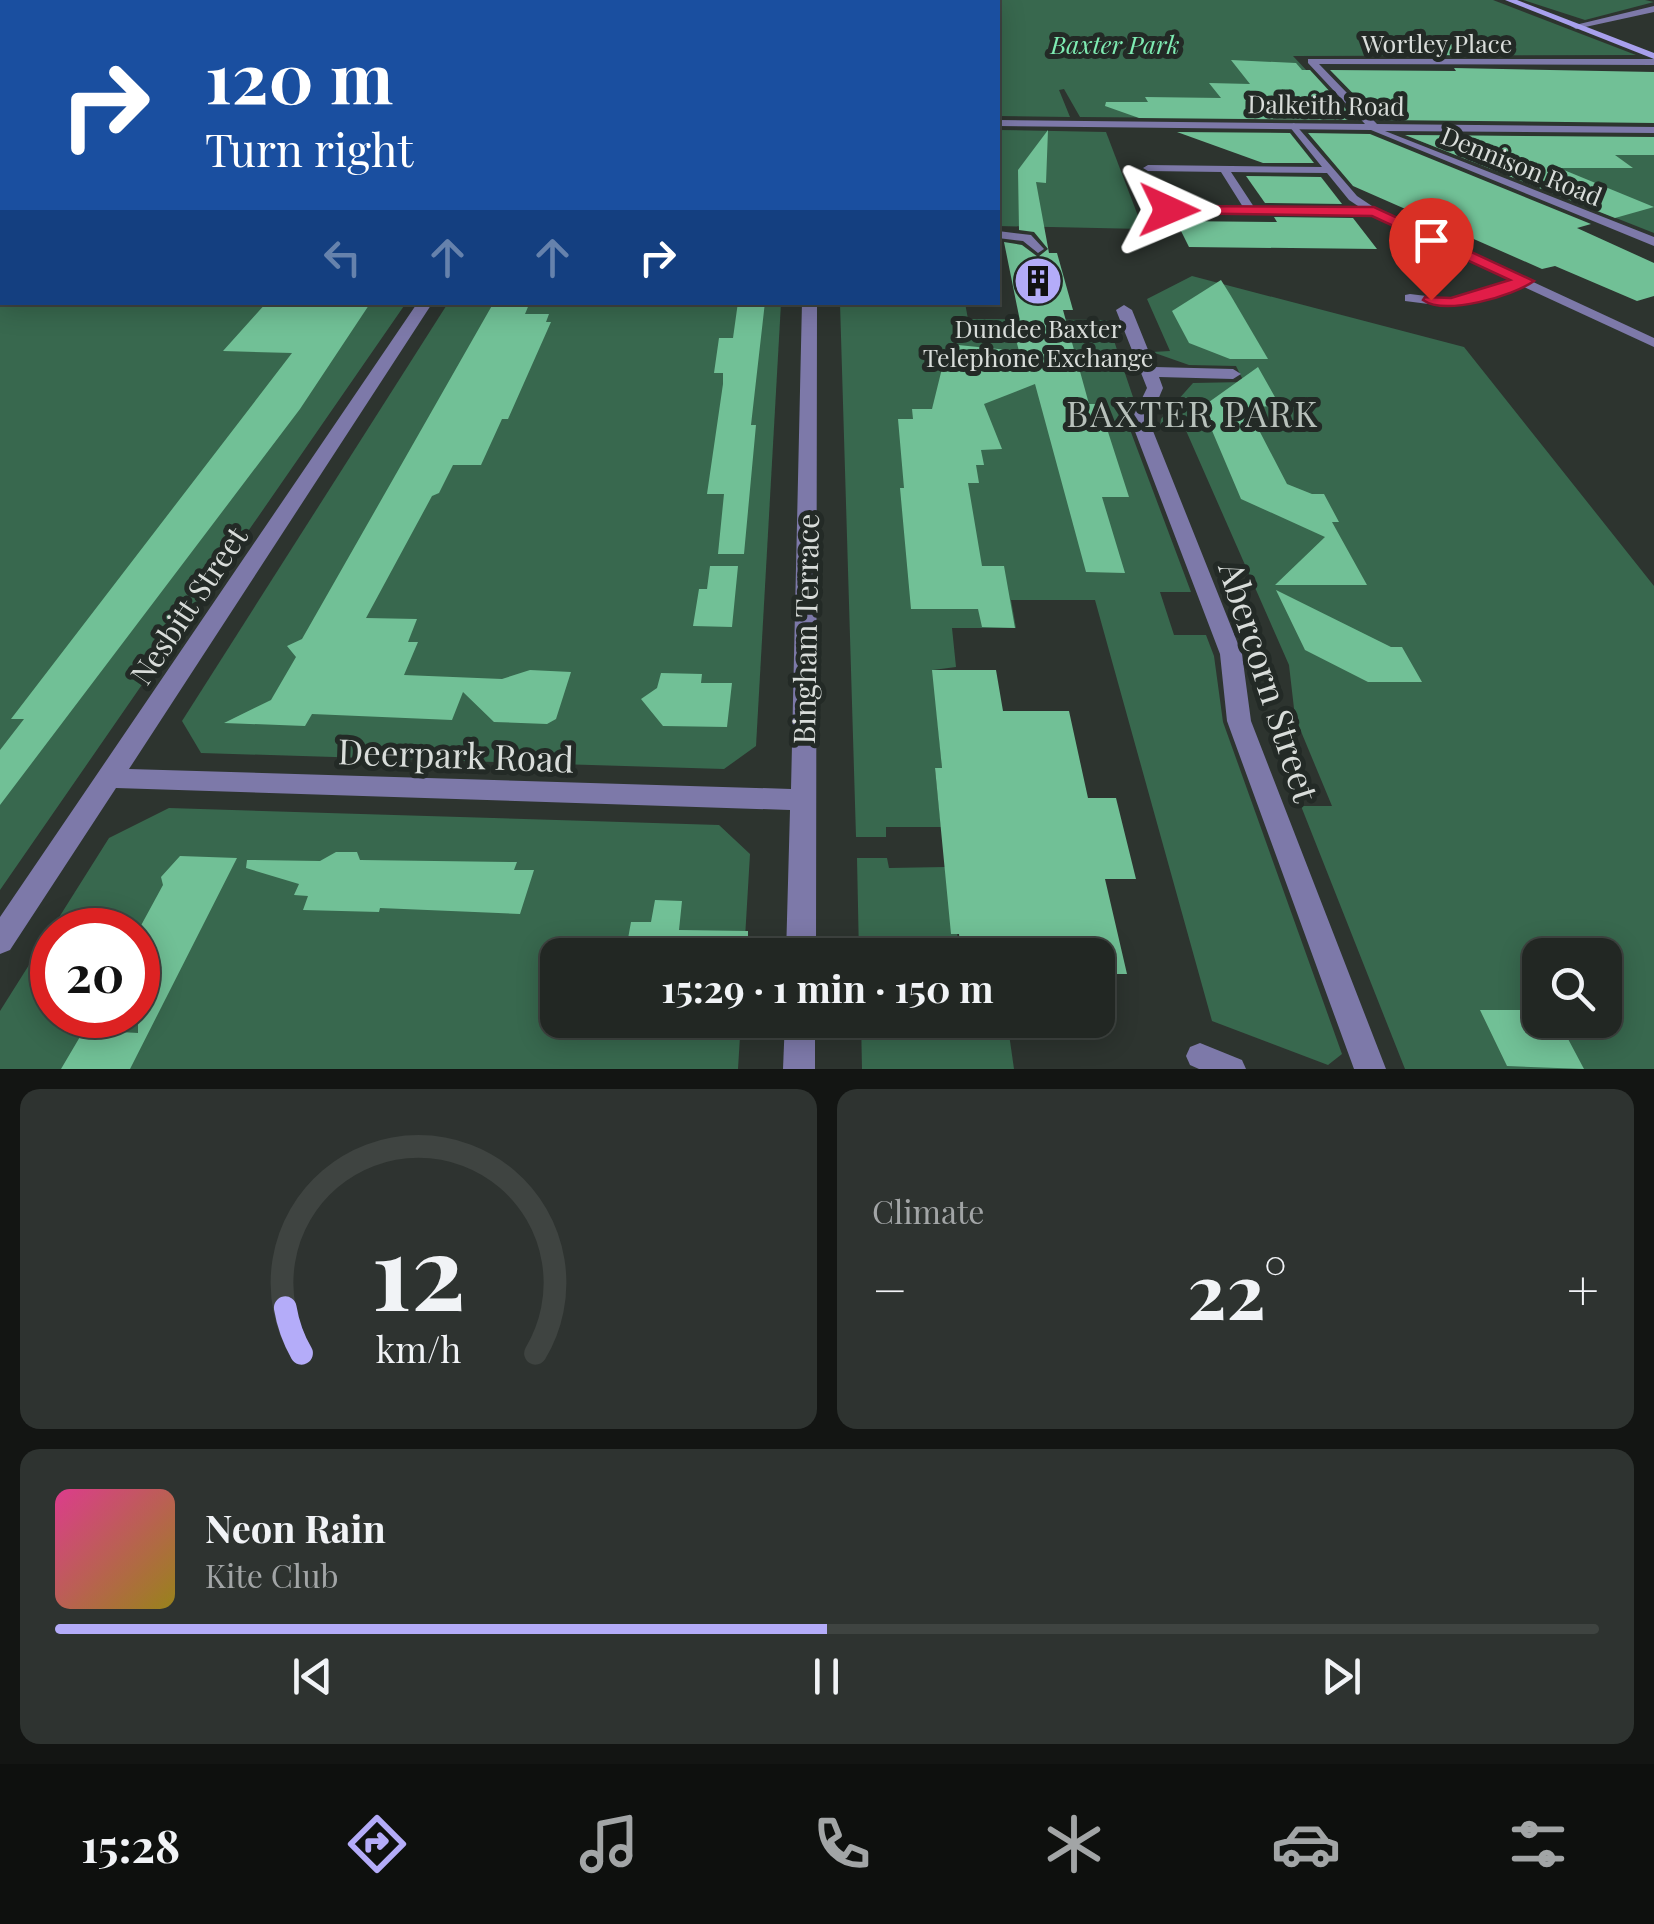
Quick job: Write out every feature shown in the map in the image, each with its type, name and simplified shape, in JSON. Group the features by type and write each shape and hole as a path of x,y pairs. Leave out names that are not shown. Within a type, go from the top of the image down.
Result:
{"street":[{"path":"1509,0 1654,59"},
{"path":"1576,26 1654,9"},
{"name":"Wortley Place","path":"1375,127 1311,61 1654,59"},
{"name":"Dalkeith Road","path":"1000,123 1654,130"},
{"name":"Dennison Road","path":"1375,127 1379,132 1654,242"},
{"name":"Nesbitt Street","path":"0,942 424,305"},
{"name":"Bingham Terrace","path":"801,938 810,305"},
{"path":"1124,310 1150,372 1232,374"},
{"name":"Abercorn Street","path":"1150,372 1155,388 1140,421 1231,654 1239,722 1370,1069"},
{"name":"Deerpark Road","path":"108,778 802,800"},
{"path":"799,1069 800,1038"}],"lane":[{"path":"1294,126 1353,198 1374,212 1654,343"},
{"path":"1148,168 1330,170"},
{"path":"1224,169 1251,211"},
{"path":"1169,210 1374,212"},
{"path":"1000,235 1027,238 1038,249"},
{"path":"1410,298 1452,304 1526,281"},
{"path":"1200,1056 1232,1069"}],"green space":[{"name":"Baxter Park","path":"1000,0 1493,0 1636,55 1293,56 1352,119 1080,117 1064,89 1059,90 1070,117 1000,116"},
{"path":"1523,0 1645,0 1654,2 1585,20"},
{"path":"1000,130 1106,132 1143,229 1000,226"},
{"path":"1419,135 1654,138 1654,233 1415,139"},
{"path":"1192,276 1464,347 1654,586 1654,1069 1405,1069 1301,806 1332,806 1295,717 1289,665 1184,426 1160,426 1161,419 1193,383 1244,382 1236,366 1189,365 1152,352 1170,351 1147,299"},
{"path":"0,305 405,305 0,890"},
{"path":"447,305 781,305 756,746 724,769 201,753 182,721"},
{"path":"840,305 965,305 968,319 1107,320 1134,400 1126,419 1191,592 1160,592 1174,635 1206,635 1214,656 1223,722 1342,1054 1328,1065 1212,1021 1095,600 1011,600 1016,628 952,628 956,667 933,670 942,768 935,768 941,827 886,827 886,837 856,837"},
{"path":"169,808 719,825 750,854 745,938 540,938 540,1038 740,1038 738,1069 0,1069 0,1011 30,963 30,1038 160,1038 160,908 65,908 109,838"},
{"path":"857,858 887,858 889,868 945,867 958,938 859,938"},
{"path":"861,1038 1010,1038 1014,1069 862,1069"}],"building":[{"path":"1429,37 1469,39 1485,55 1444,55"},
{"path":"1231,60 1296,63 1302,70 1310,70 1356,120 1139,118 1105,106 1106,102 1148,102 1145,97 1221,98 1209,83 1250,84"},
{"path":"1454,68 1654,72 1654,123 1379,120 1330,70 1456,71"},
{"path":"1048,130 1046,183 1036,182 1049,253 1057,253 1073,310 1063,310 1089,404 1099,404 1129,497 1102,497 1125,573 1086,572 1035,384 984,404 1002,449 981,450 984,465 976,465 979,483 968,483 982,566 1004,566 1015,628 982,627 978,609 911,609 898,419 913,419 912,409 932,409 948,344 1019,351 1011,321 1020,321 1004,242 1022,245 1038,257 1048,249 1034,232 1019,230 1018,170"},
{"path":"1177,132 1290,133 1314,163 1263,163"},
{"path":"1308,133 1370,134 1591,224 1577,228 1654,263 1654,296 1637,301 1555,266 1542,269 1353,186"},
{"path":"1405,135 1654,137 1654,155 1615,155 1633,168 1559,168 1654,207 1615,218"},
{"path":"1246,176 1321,177 1342,204 1265,203"},
{"path":"1274,217 1353,218 1377,249 1189,247 1176,221 1277,222"},
{"path":"1221,280 1268,359 1230,359 1189,343 1172,311"},
{"path":"264,305 369,305 300,409 0,805 0,750 24,719 11,719 292,353 223,351"},
{"path":"492,305 529,305 525,314 549,314 546,322 551,322 508,419 502,419 481,465 453,465 366,618 417,619 408,642 418,642 404,675 502,679 530,670 571,672 556,719 547,724 494,722 463,692 452,720 312,714 305,726 224,723 271,700 296,657 287,646 302,639"},
{"path":"738,305 765,305 751,425 756,425 744,554 718,554 724,494 707,494 723,384 723,373 714,373 719,338 733,338"},
{"path":"1258,367 1280,406 1247,407 1287,484 1312,494 1324,494 1339,522 1332,522 1367,585 1275,585 1325,537 1241,499 1202,407"},
{"path":"710,566 738,566 732,627 693,626 699,589 707,589"},
{"path":"1276,590 1391,647 1402,647 1422,682 1368,682 1305,650"},
{"path":"932,670 996,670 1003,711 1069,711 1088,798 1116,798 1136,879 1105,879 1127,974 1115,974 1115,938 959,938 959,934 951,934 935,768 942,768"},
{"path":"661,673 702,674 701,683 732,683 727,727 663,726 641,699 657,688"},
{"path":"336,852 357,852 360,860 517,862 514,870 534,870 520,914 380,908 379,912 303,910 308,896 294,895 299,884 246,868 247,860 320,861"},
{"path":"180,856 237,858 160,1010 160,908 150,908 163,885 161,877"},
{"path":"655,900 682,901 679,930 748,931 748,938 628,938 631,922 651,922"},
{"path":"1480,1010 1522,1010 1522,1038 1568,1038 1584,1069 1507,1066"},
{"path":"79,1038 146,1038 130,1069 61,1069"}],"place":[{"name":"Dundee Baxter Telephone Exchange","path":"1038,281"}],"district":[{"name":"BAXTER PARK","path":"1193,412"}],"route":[{"path":"1169,210 1374,212 1526,281 1452,304 1431,300"}]}
